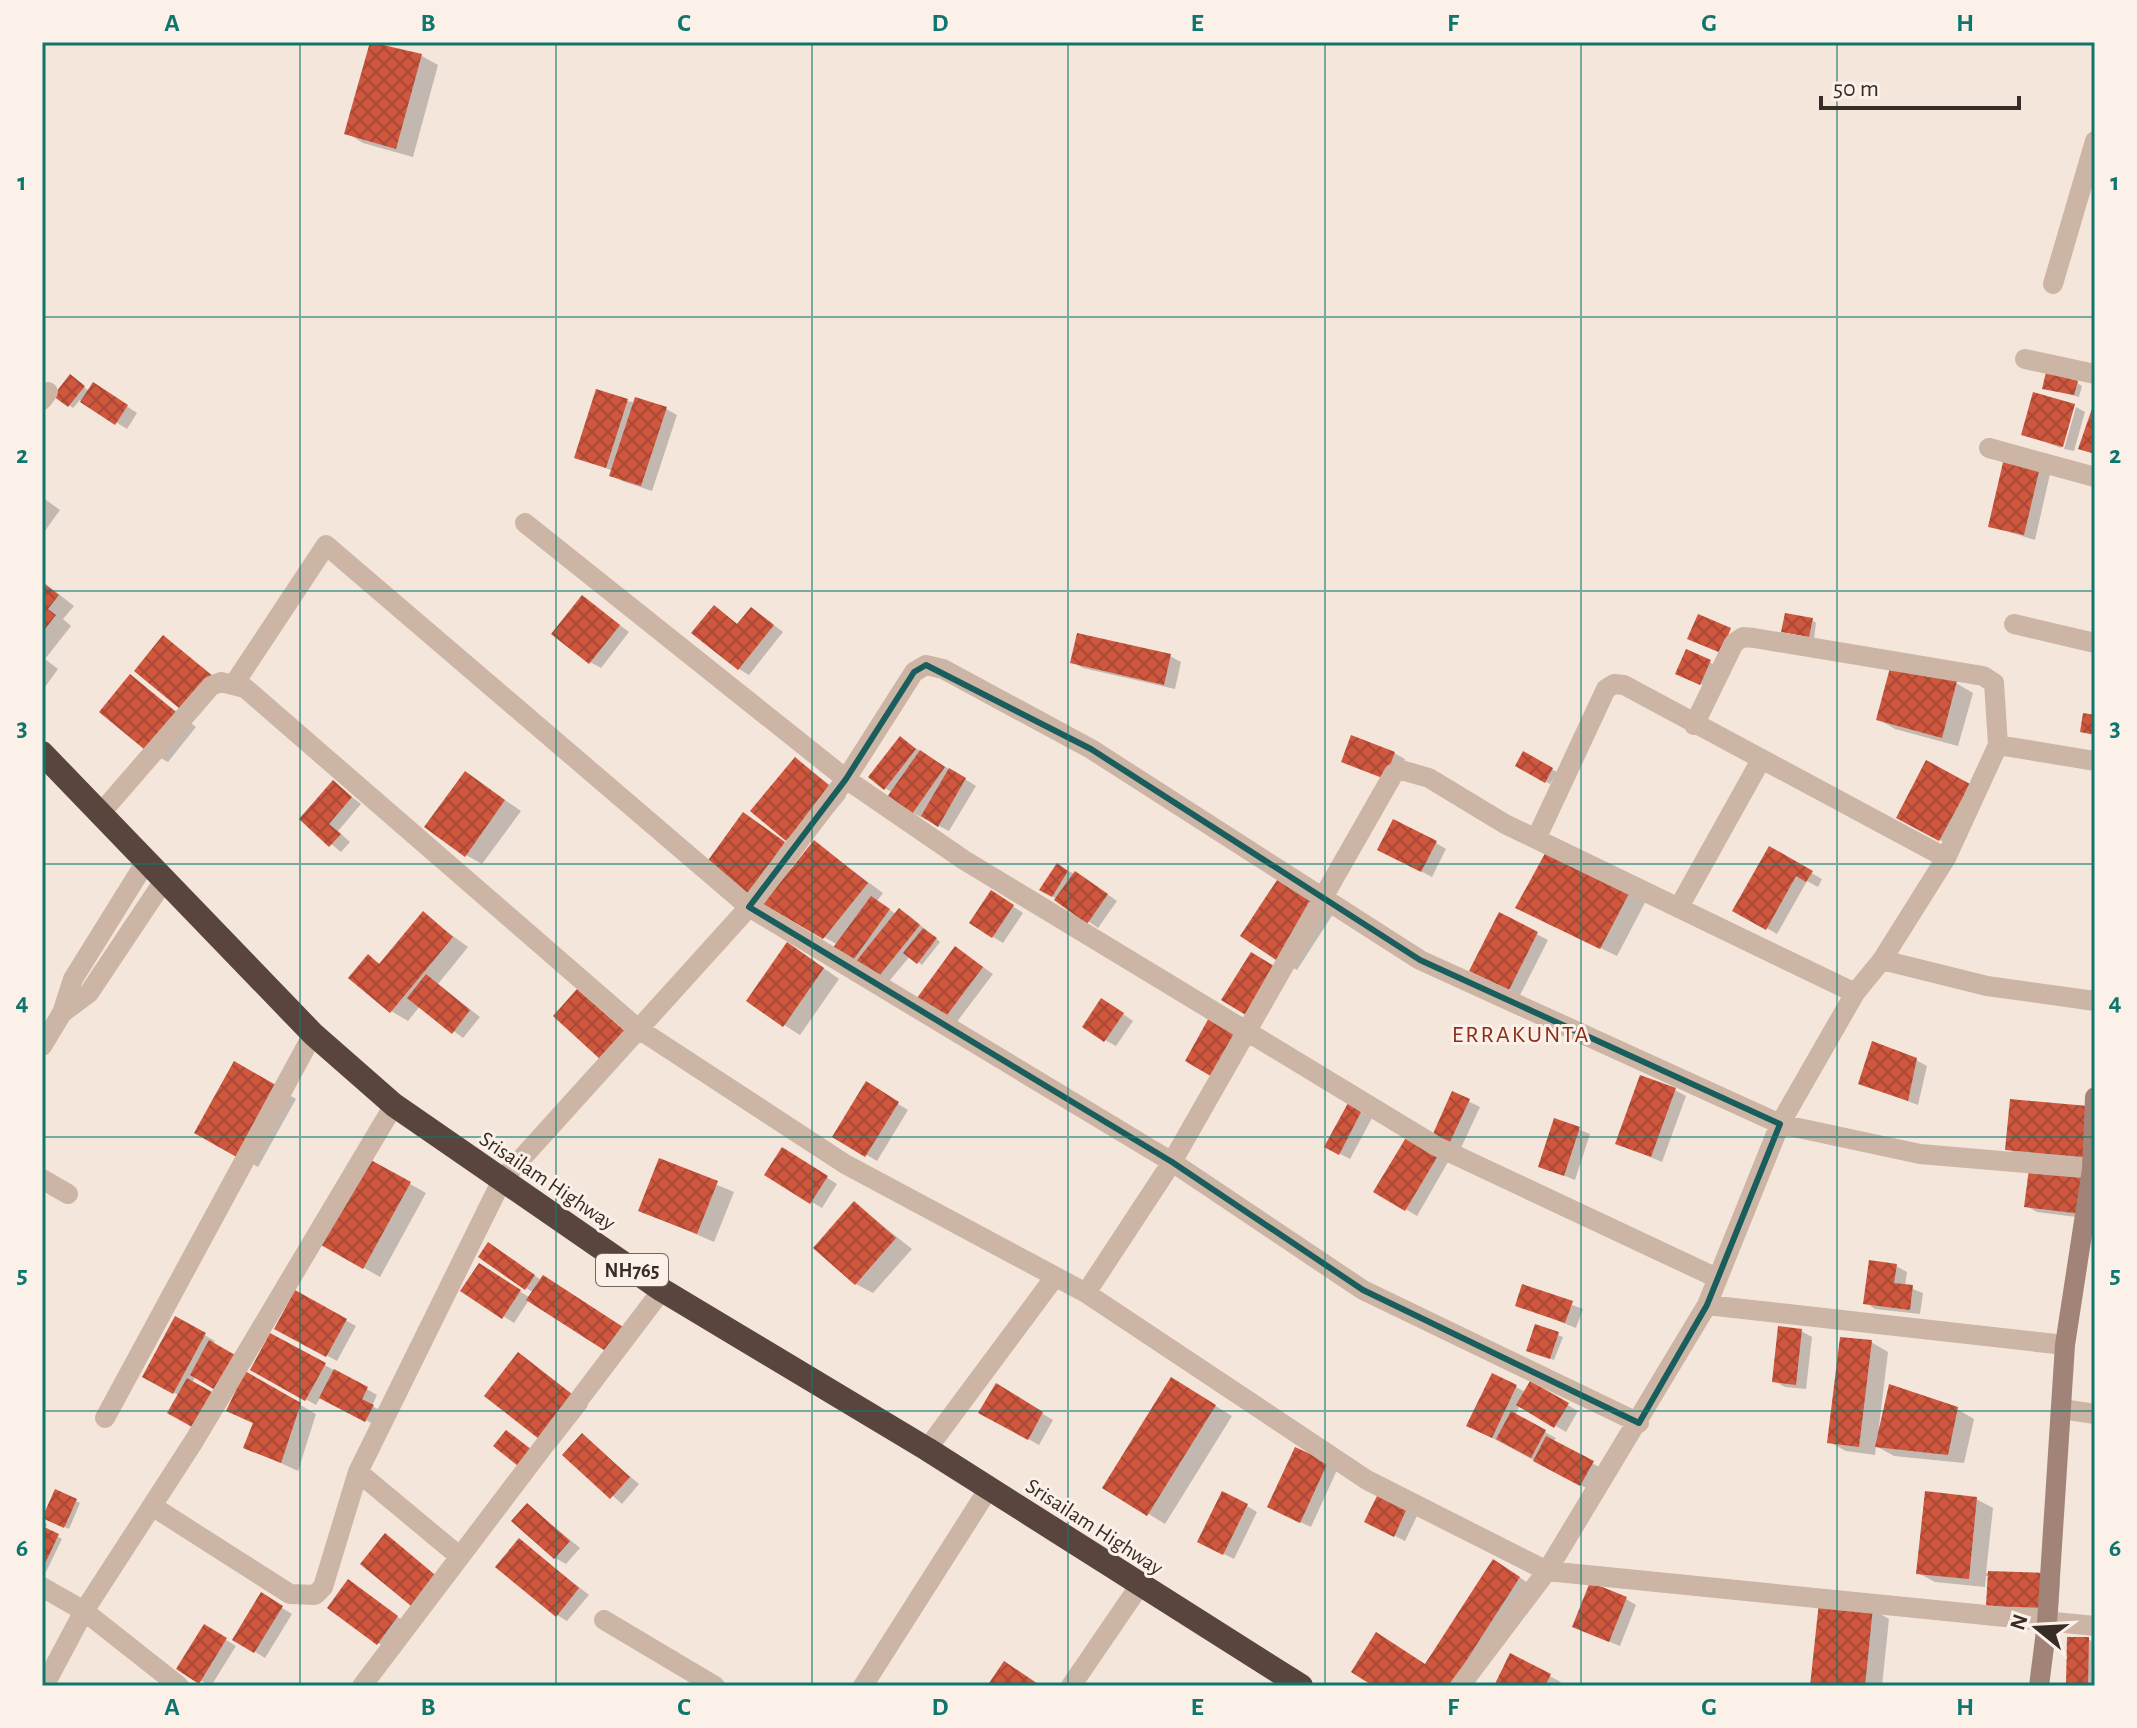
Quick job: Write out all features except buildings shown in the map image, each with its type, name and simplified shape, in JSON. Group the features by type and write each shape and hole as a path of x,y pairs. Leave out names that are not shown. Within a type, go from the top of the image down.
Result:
{"highway":[{"name":"Srisailam Highway","path":"42,753 313,1034 394,1105 662,1290 927,1449 1301,1686"}],"street":[{"path":"2053,284 2095,141"},
{"path":"2025,359 2095,374"},
{"path":"1989,448 2095,477"},
{"path":"525,523 846,779 964,860 1436,1146 1717,1278"},
{"path":"234,684 326,545 749,907 1172,1162 1363,1290 1639,1423"},
{"path":"2014,624 2095,643"},
{"path":"1460,1686 1547,1571 1639,1423 1707,1305 1780,1124 1855,993 1882,960 1946,858 1998,745 1998,701 1994,683 1983,676 1743,637 1734,643 1694,725"},
{"path":"152,1506 279,1588 290,1594 315,1595 330,1572 358,1472 502,1180 749,907 846,779 914,672 926,665 934,666 1091,749 1420,960 1780,1124 1920,1154 2094,1169"},
{"path":"100,814 211,686 221,682 245,688 637,1028 845,1164 1086,1293 1367,1480 1547,1571 2095,1626"},
{"path":"1537,837 1606,689 1614,684 1624,685 1946,858"},
{"path":"1998,745 2095,761"},
{"path":"1679,907 1761,760"},
{"path":"1086,1293 1172,1162 1326,898 1394,773 1401,770 1429,778 1505,824 1855,993"},
{"path":"42,1046 62,1013 73,979 147,860"},
{"path":"62,1013 89,993 165,879"},
{"path":"1882,960 1987,986 2095,1001"},
{"path":"105,1418 313,1034"},
{"path":"2039,1686 2047,1623 2065,1345 2094,1169 2095,1097"},
{"path":"44,1686 84,1611 152,1506 394,1105"},
{"path":"42,1179 68,1194"},
{"path":"927,1449 1054,1278"},
{"path":"362,1686 662,1290"},
{"path":"1707,1305 2065,1345"},
{"path":"2062,1409 2095,1414"},
{"path":"358,1472 459,1556"},
{"path":"863,1686 989,1488"},
{"path":"1071,1686 1140,1585"},
{"path":"42,1587 84,1611 179,1686"},
{"path":"604,1620 715,1686"}],"highlighted area":[{"path":"926,665 1091,749 1420,960 1780,1124 1707,1305 1639,1423 1363,1290 1172,1162 749,907 846,779 914,672"}],"district":[{"name":"ERRAKUNTA","path":"1521,1034"}]}
